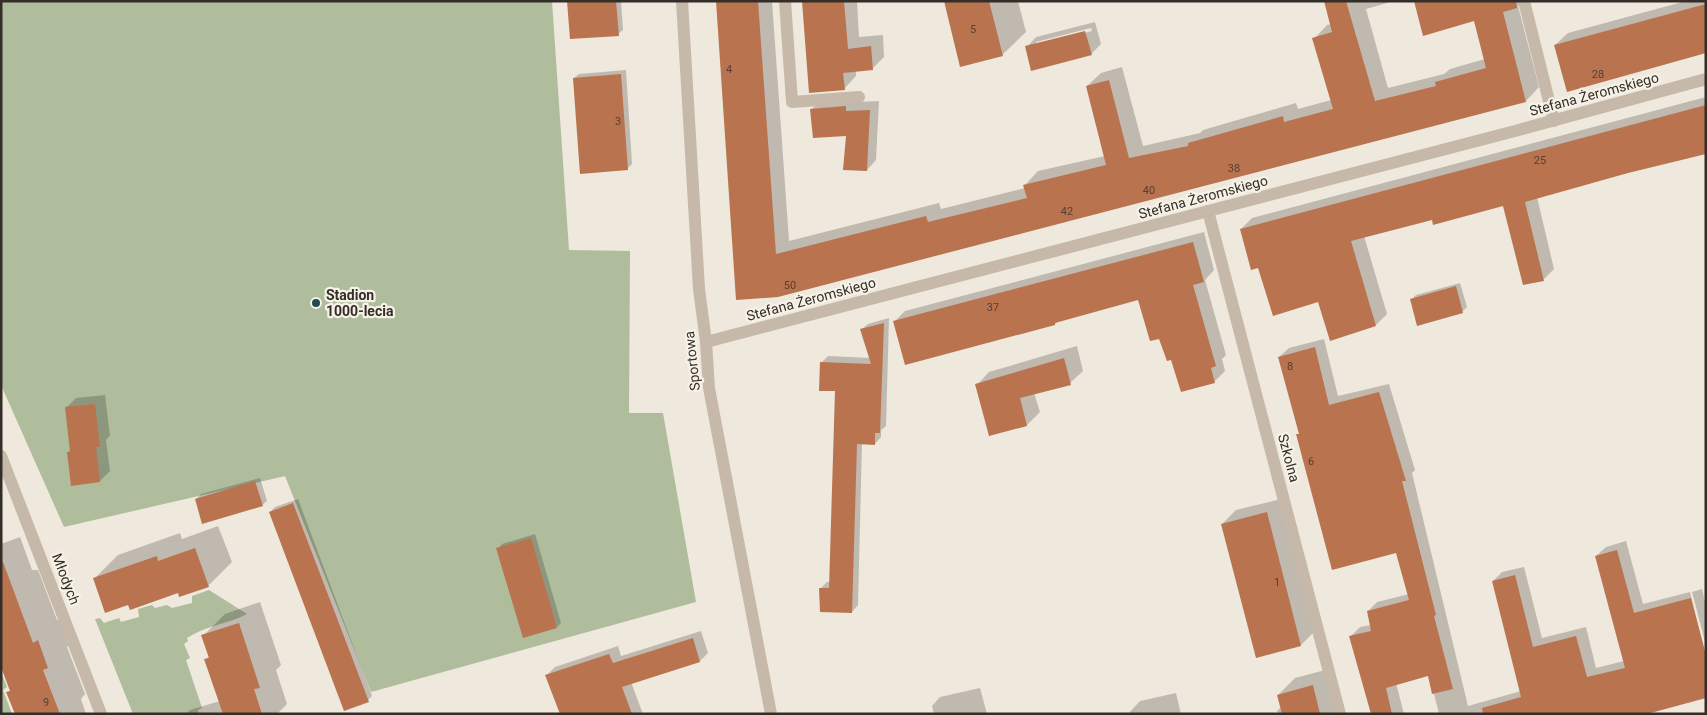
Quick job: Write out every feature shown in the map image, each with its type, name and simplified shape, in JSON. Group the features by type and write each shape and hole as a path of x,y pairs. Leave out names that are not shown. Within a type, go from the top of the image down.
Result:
{"street":[{"name":"Sportowa","path":"682,1 699,289 706,342 709,388 771,714"},
{"path":"785,1 792,102 859,97"},
{"path":"1524,1 1554,121"},
{"name":"Stefana Żeromskiego","path":"706,342 1554,121 1706,79"},
{"name":"Szkolna","path":"1208,211 1340,714"},
{"name":"Młodych","path":"1,456 101,714"}],"green space":[{"name":"Stadion 1000-lecia","path":"1,1 552,1 569,250 630,251 629,413 663,413 696,602 371,692 285,476 64,527 1,385"},
{"path":"209,590 247,614 194,634 187,638 188,641 184,644 190,658 186,660 202,708 198,710 199,714 133,714 95,619 100,618 104,623 119,618 121,622 139,617 138,609 152,605 155,608 167,605 172,608 192,603 192,596"},
{"path":"1,672 7,687 3,690 12,714 1,714"}],"building":[{"path":"567,1 616,1 619,36 570,39"},
{"path":"716,1 758,1 776,254 926,216 928,222 1027,198 1023,185 1106,165 1086,86 1109,80 1129,158 1188,146 1188,143 1283,116 1284,122 1333,109 1312,38 1332,32 1324,1 1346,1 1375,101 1436,86 1435,82 1486,68 1474,21 1423,36 1414,1 1516,1 1517,8 1503,12 1526,102 778,297 736,300"},
{"path":"802,1 844,1 848,49 871,46 873,70 843,73 845,90 809,93"},
{"path":"944,1 989,1 1003,56 960,67"},
{"path":"1706,4 1706,53 1567,92 1554,45"},
{"path":"1085,31 1092,55 1031,71 1025,46"},
{"path":"621,74 628,170 580,174 573,78"},
{"path":"1706,105 1706,154 1628,173 1525,202 1544,281 1523,285 1503,206 1433,225 1432,220 1351,241 1376,326 1330,341 1318,302 1273,316 1258,268 1251,270 1240,229"},
{"path":"846,106 846,111 870,110 867,171 843,170 846,136 813,138 810,109"},
{"path":"1193,242 1204,282 1193,285 1216,366 1211,368 1215,383 1181,392 1171,360 1167,361 1159,339 1150,341 1138,300 1055,323 1055,325 905,365 893,321"},
{"path":"1456,286 1463,313 1417,326 1410,299"},
{"path":"884,323 880,433 875,433 875,445 857,444 852,613 820,612 819,588 829,588 835,391 819,391 820,362 871,364 860,329"},
{"path":"1315,347 1329,405 1379,392 1406,481 1402,481 1453,689 1432,694 1428,676 1386,688 1392,714 1371,714 1349,636 1371,631 1367,611 1409,600 1396,553 1332,570 1278,357"},
{"path":"1064,358 1071,385 1020,398 1027,426 989,436 975,384"},
{"path":"95,404 100,447 96,447 100,482 71,486 67,452 70,452 65,407"},
{"path":"255,481 263,506 202,524 195,499"},
{"path":"293,503 369,702 344,711 269,512"},
{"path":"1267,512 1301,646 1256,658 1221,524"},
{"path":"531,538 557,628 523,638 496,548"},
{"path":"195,548 209,587 179,597 178,593 130,610 128,605 105,613 93,578 157,556 158,561"},
{"path":"1617,550 1634,613 1691,598 1706,655 1706,698 1647,714 1483,714 1482,708 1521,697 1492,581 1515,575 1533,647 1576,636 1587,677 1625,668 1595,556"},
{"path":"1,562 3,562 33,643 38,640 48,668 43,670 60,714 15,714 6,692 10,691 1,667"},
{"path":"239,623 260,688 254,689 262,714 223,714 204,659 209,658 201,635"},
{"path":"693,638 700,662 622,687 632,714 560,714 545,675 609,654 613,663"},
{"path":"1313,685 1320,714 1282,714 1277,695"}],"place":[{"name":"Stadion 1000-lecia","path":"316,303"}]}
